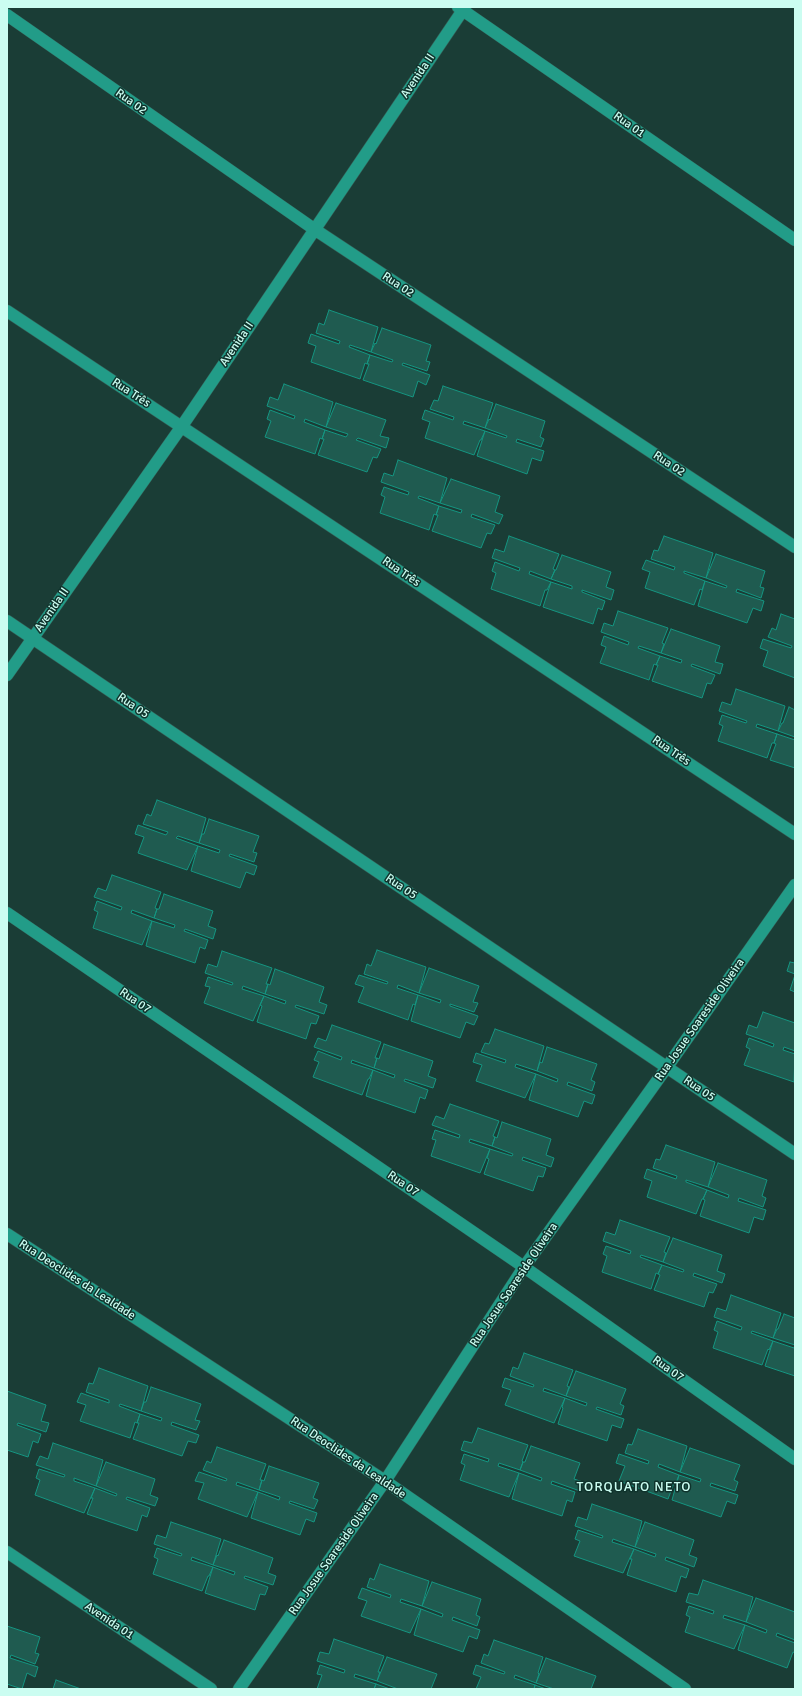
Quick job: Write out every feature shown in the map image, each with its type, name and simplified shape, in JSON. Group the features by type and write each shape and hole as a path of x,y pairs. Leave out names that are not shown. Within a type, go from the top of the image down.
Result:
{"street":[{"name":"Avenida II","path":"7,676 32,638 182,426 462,8"},
{"name":"Rua 01","path":"462,8 795,240"},
{"name":"Rua 02","path":"7,15 314,229 795,547"},
{"name":"Rua Três","path":"7,311 795,834"},
{"name":"Rua 05","path":"7,621 795,1154"},
{"name":"Rua Josue Soareside Oliveira","path":"239,1689 385,1481 524,1267 795,885"},
{"name":"Rua 07","path":"7,913 524,1267 795,1459"},
{"name":"Rua Deoclides da Lealdade","path":"7,1234 385,1481 684,1689"},
{"name":"Avenida 01","path":"7,1552 211,1689"}],"building":[{"path":"329,310 378,327 371,352 350,345 349,347 370,355 367,364 365,363 360,379 311,362 316,346 308,343 311,334 339,344 340,341 316,333 319,323 324,325"},
{"path":"382,328 431,345 426,361 430,362 427,371 403,363 402,365 430,375 426,385 418,381 413,397 363,380 369,364 367,364 370,355 392,362 393,360 371,352 375,343 376,344"},
{"path":"284,384 333,402 326,427 305,419 304,422 325,430 322,439 320,438 315,454 265,437 271,421 267,419 270,410 294,419 295,416 267,406 270,397 278,400"},
{"path":"443,386 493,403 485,428 464,421 463,424 485,431 474,455 425,438 430,422 422,419 425,410 453,420 454,417 430,409 434,400 438,401"},
{"path":"336,403 386,420 380,436 389,438 386,448 358,438 356,440 381,449 377,458 373,457 367,472 318,455 324,439 322,439 325,430 346,437 348,434 326,427"},
{"path":"496,404 545,421 540,437 544,439 541,447 517,439 516,442 544,451 541,461 532,458 527,474 477,456 485,431 506,438 507,436 485,428 489,419 490,420"},
{"path":"398,460 447,478 440,503 419,496 418,498 439,506 436,515 434,514 429,530 380,513 385,497 381,495 384,487 408,495 409,492 381,482 384,473 393,476"},
{"path":"451,479 500,496 495,512 503,515 499,524 472,514 471,517 495,525 491,534 487,533 481,548 432,531 438,515 436,515 439,506 461,513 462,510 440,503"},
{"path":"509,536 559,554 551,579 530,571 529,574 551,582 547,590 545,590 540,606 491,589 496,573 492,571 495,562 519,571 520,568 492,558 495,549 504,552"},
{"path":"664,536 713,553 706,578 684,571 684,573 705,581 702,590 700,589 694,605 645,588 650,572 642,569 646,560 674,570 675,567 651,559 654,550 658,551"},
{"path":"716,554 765,571 760,587 764,588 761,598 737,589 736,592 764,601 761,611 753,608 747,623 698,606 705,581 726,588 727,586 706,578"},
{"path":"562,555 611,572 606,587 614,590 611,600 582,590 582,592 605,601 602,610 598,608 593,624 543,607 551,582 572,589 572,586 551,579"},
{"path":"618,611 668,628 662,643 664,644 661,653 639,646 638,648 660,656 656,665 654,664 649,680 600,663 606,647 601,645 604,636 628,645 629,642 601,632 604,623 613,626"},
{"path":"781,614 795,619 795,678 763,666 768,651 760,648 763,639 791,648 792,646 768,637 772,628 776,630"},
{"path":"671,629 720,646 715,662 723,664 720,674 692,664 691,666 715,675 711,684 707,683 702,698 652,681 660,656 681,663 682,660 661,653"},
{"path":"736,689 785,706 778,731 757,724 756,727 777,734 767,758 718,741 723,726 719,724 722,715 746,723 747,721 719,711 722,702 731,705"},
{"path":"789,707 795,710 795,737 778,731 783,723"},
{"path":"777,734 795,740 795,768 770,760 776,744 774,743"},
{"path":"157,800 206,818 199,843 178,836 176,838 198,846 187,870 138,853 144,837 135,834 138,825 166,835 168,832 143,824 147,814 151,816"},
{"path":"209,819 259,836 253,852 257,853 254,862 230,854 229,856 257,866 254,875 246,872 240,888 191,871 198,846 219,853 220,850 199,843"},
{"path":"112,875 161,892 155,908 157,909 154,918 132,910 131,913 152,921 142,945 93,928 98,912 94,910 97,901 121,910 122,907 94,897 98,888 106,891"},
{"path":"164,894 213,911 208,926 216,929 213,939 185,929 184,931 208,940 205,949 200,947 195,963 146,946 152,921 174,928 175,925 154,918"},
{"path":"377,950 426,967 419,993 398,985 397,988 418,995 415,1005 413,1004 408,1020 358,1002 364,987 355,984 359,975 387,984 388,982 364,974 367,964 371,966"},
{"path":"222,951 272,968 266,984 268,984 265,994 243,986 242,989 264,996 253,1021 204,1003 210,987 205,986 208,977 232,985 233,983 205,973 208,964 217,967"},
{"path":"790,962 795,963 795,974 787,971"},
{"path":"429,968 479,986 473,1002 478,1003 474,1012 450,1004 450,1006 478,1016 474,1025 466,1022 460,1038 411,1021 418,995 440,1003 441,1000 419,993"},
{"path":"275,969 324,987 319,1002 327,1005 324,1014 296,1005 295,1007 319,1016 316,1024 311,1023 306,1039 257,1022 262,1006 260,1005 264,996 285,1004 286,1001 265,994 268,984 270,985"},
{"path":"795,975 795,992 790,990"},
{"path":"763,1012 795,1023 795,1051 784,1047 783,1050 795,1054 794,1082 744,1065 750,1049 746,1047 749,1038 773,1047 774,1044 746,1034 749,1025 757,1028"},
{"path":"332,1025 381,1042 375,1058 377,1058 374,1068 352,1060 351,1063 373,1070 362,1095 313,1077 319,1062 314,1060 318,1051 341,1060 342,1057 314,1047 318,1038 326,1041"},
{"path":"495,1029 544,1046 537,1071 516,1064 515,1067 536,1074 525,1098 476,1081 482,1065 473,1062 476,1053 505,1063 506,1060 481,1052 485,1043 489,1044"},
{"path":"384,1044 433,1061 428,1076 436,1079 433,1088 405,1079 404,1081 428,1090 425,1099 420,1097 415,1113 366,1096 373,1070 394,1078 395,1075 374,1068"},
{"path":"547,1047 597,1064 591,1080 595,1082 592,1091 568,1082 567,1085 595,1095 592,1104 584,1101 578,1117 529,1100 536,1074 557,1082 558,1079 537,1071 540,1062 542,1063"},
{"path":"450,1104 499,1121 493,1136 495,1137 492,1146 470,1139 469,1142 490,1149 480,1173 431,1156 436,1140 432,1139 435,1130 459,1138 460,1135 432,1125 436,1116 444,1119"},
{"path":"502,1122 551,1139 546,1155 554,1158 551,1167 523,1157 522,1160 546,1168 543,1177 538,1176 533,1191 484,1174 489,1159 487,1158 490,1149 512,1156 513,1154 492,1146 495,1137 497,1138"},
{"path":"666,1145 715,1162 708,1187 686,1180 686,1182 707,1190 696,1214 647,1197 652,1181 644,1178 647,1169 676,1179 677,1176 653,1168 656,1159 660,1160"},
{"path":"718,1163 767,1180 762,1196 766,1198 763,1207 739,1198 738,1201 766,1210 763,1220 754,1217 749,1233 700,1216 705,1200 703,1199 707,1190 728,1198 729,1195 708,1187"},
{"path":"620,1220 670,1237 664,1252 666,1253 663,1262 641,1255 640,1257 662,1265 658,1274 656,1273 651,1289 602,1272 607,1256 603,1254 606,1246 630,1254 631,1251 603,1241 606,1232 615,1235"},
{"path":"673,1238 722,1255 717,1271 725,1274 722,1283 694,1273 693,1276 717,1284 713,1293 709,1292 704,1307 654,1290 662,1265 683,1272 684,1270 663,1262"},
{"path":"731,1295 781,1313 773,1338 752,1331 751,1333 773,1341 769,1350 768,1349 762,1365 713,1348 718,1332 714,1330 717,1321 741,1330 742,1327 714,1317 717,1308 726,1311"},
{"path":"784,1314 795,1318 795,1345 773,1338"},
{"path":"773,1341 794,1348 795,1345 795,1376 765,1366"},
{"path":"524,1353 573,1370 567,1386 569,1387 566,1396 544,1388 543,1391 565,1398 554,1423 505,1405 511,1390 502,1387 505,1378 533,1387 534,1385 510,1376 513,1367 518,1369"},
{"path":"99,1368 148,1386 141,1411 120,1404 119,1406 140,1414 137,1423 135,1422 130,1438 80,1421 86,1405 77,1402 81,1393 109,1403 109,1400 86,1392 89,1383 93,1384"},
{"path":"576,1371 626,1389 620,1404 624,1406 621,1415 597,1407 596,1409 624,1419 621,1428 612,1425 607,1441 558,1424 565,1398 586,1406 587,1403 566,1396"},
{"path":"151,1387 201,1404 195,1420 200,1421 196,1430 172,1422 171,1425 199,1435 196,1443 188,1441 182,1456 133,1439 139,1423 137,1423 140,1414 161,1421 162,1418 141,1411"},
{"path":"7,1391 46,1405 41,1421 49,1423 46,1432 18,1423 17,1425 41,1434 38,1443 33,1441 28,1457 7,1450"},
{"path":"478,1428 528,1445 520,1470 499,1463 498,1466 519,1473 509,1497 460,1480 465,1465 461,1463 464,1454 488,1462 489,1459 461,1450 464,1441 472,1443"},
{"path":"638,1429 687,1446 680,1472 659,1464 658,1467 679,1475 676,1483 674,1483 668,1499 619,1481 625,1466 616,1463 619,1454 648,1464 649,1461 625,1453 628,1444 632,1445"},
{"path":"53,1443 103,1460 96,1486 74,1478 74,1481 95,1488 84,1513 35,1495 40,1480 36,1478 39,1469 64,1477 65,1475 36,1465 40,1456 48,1459"},
{"path":"531,1446 580,1463 574,1479 583,1482 580,1491 552,1481 551,1484 575,1492 572,1502 567,1500 562,1516 512,1499 519,1473 541,1481 542,1478 520,1470 523,1462 525,1462"},
{"path":"217,1447 266,1464 260,1480 262,1480 259,1490 237,1482 236,1485 258,1492 247,1517 198,1499 204,1483 195,1481 199,1472 226,1481 227,1479 203,1470 207,1461 211,1463"},
{"path":"690,1448 740,1465 734,1480 738,1482 735,1491 711,1483 710,1486 738,1495 735,1504 727,1501 721,1517 672,1500 679,1475 700,1482 701,1479 680,1472"},
{"path":"106,1462 155,1479 150,1495 158,1498 155,1506 127,1497 126,1499 150,1508 147,1517 142,1515 137,1531 87,1514 95,1488 116,1496 117,1494 96,1486"},
{"path":"269,1466 319,1483 313,1498 318,1500 314,1509 290,1501 289,1503 317,1513 314,1522 306,1519 300,1535 251,1518 258,1492 279,1500 280,1497 259,1490"},
{"path":"592,1504 642,1521 635,1547 613,1539 612,1542 634,1549 623,1573 574,1556 580,1541 575,1539 578,1530 602,1538 603,1536 575,1526 578,1517 587,1520"},
{"path":"171,1522 221,1539 213,1565 192,1557 191,1560 213,1567 202,1591 153,1574 158,1559 154,1557 157,1548 181,1556 182,1554 154,1544 157,1535 166,1538"},
{"path":"645,1522 694,1540 689,1555 697,1558 694,1567 666,1557 665,1560 689,1569 686,1578 681,1576 676,1592 627,1575 632,1559 630,1559 634,1549 655,1557 656,1554 635,1547"},
{"path":"224,1540 273,1558 268,1573 276,1576 273,1585 245,1576 244,1578 268,1587 265,1595 260,1594 255,1610 205,1593 213,1567 234,1575 235,1572 213,1565"},
{"path":"380,1564 429,1581 422,1606 401,1599 400,1602 421,1609 410,1633 361,1616 367,1601 358,1598 362,1588 390,1598 391,1595 367,1587 370,1578 374,1580"},
{"path":"703,1580 753,1597 746,1622 724,1615 723,1618 745,1625 734,1649 685,1632 690,1617 686,1615 689,1606 713,1614 714,1611 686,1602 689,1593 698,1595"},
{"path":"432,1582 481,1599 476,1615 480,1617 477,1626 453,1617 452,1620 480,1630 477,1639 469,1636 463,1652 414,1635 421,1609 442,1617 443,1614 422,1606"},
{"path":"756,1598 795,1612 795,1640 777,1633 776,1636 795,1643 795,1653 793,1652 787,1668 738,1650 745,1625 766,1633 767,1630 746,1622"},
{"path":"7,1626 40,1637 35,1653 39,1654 35,1664 11,1655 10,1658 38,1667 35,1677 27,1673 22,1689 7,1684"},
{"path":"334,1639 384,1656 378,1672 380,1672 377,1681 355,1674 354,1677 376,1684 374,1689 317,1689 322,1675 317,1674 320,1665 344,1673 345,1670 317,1661 320,1652 329,1654"},
{"path":"494,1640 543,1657 536,1683 515,1675 514,1678 535,1685 534,1689 476,1689 481,1677 473,1674 476,1665 504,1674 505,1672 481,1663 484,1654 488,1656"},
{"path":"387,1657 437,1674 431,1689 398,1689 377,1681"},
{"path":"546,1658 596,1676 591,1689 554,1689 536,1683"},
{"path":"56,1680 81,1689 53,1689"},
{"path":"376,1684 390,1689 374,1689"},
{"path":"535,1685 546,1689 534,1689"}],"district":[{"name":"TORQUATO NETO","path":"634,1487"}]}
